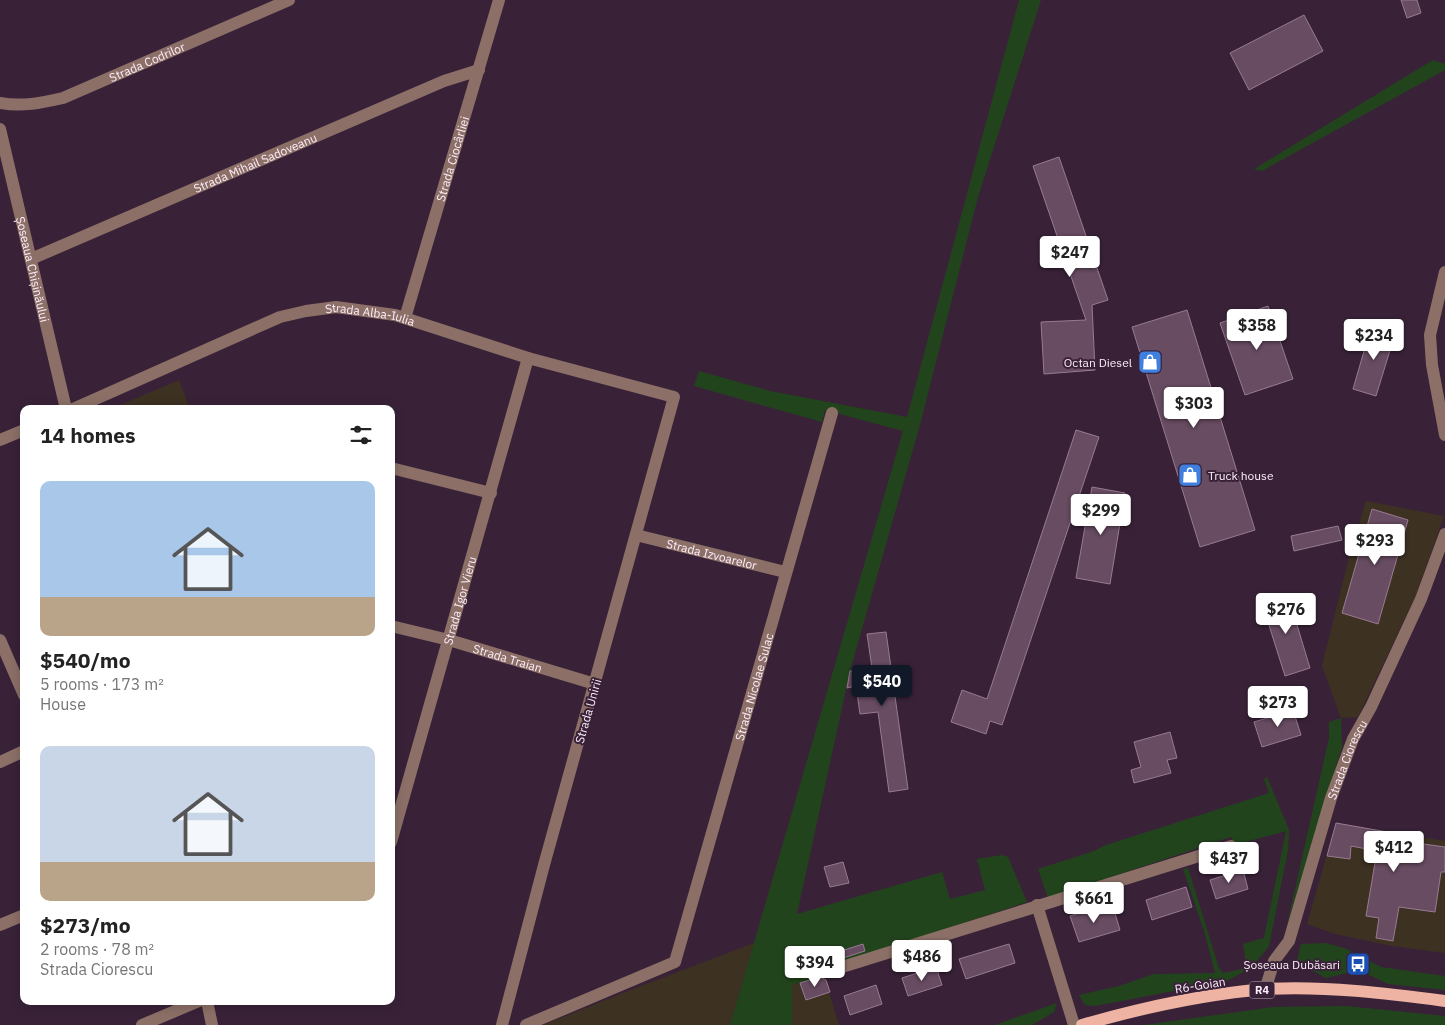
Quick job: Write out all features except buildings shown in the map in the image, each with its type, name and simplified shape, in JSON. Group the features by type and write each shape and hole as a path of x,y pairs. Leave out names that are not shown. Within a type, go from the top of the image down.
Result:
{"main road":[{"name":"R6-Goian","path":"1082,1025 1164,1005 1265,990 1354,991 1445,1001"}],"street":[{"name":"Strada Codrilor","path":"0,104 12,106 36,104 62,98 289,0"},
{"name":"Strada Ciocârliei","path":"404,318 499,0"},
{"name":"Strada Mihail Sadoveanu","path":"30,259 444,81 479,70"},
{"name":"Șoseaua Chișinăului","path":"0,129 65,405"},
{"path":"1445,272 1430,335 1432,365 1445,435"},
{"name":"Strada Alba-Iulia","path":"82,405 280,317 336,307 404,318 528,358 674,397"},
{"name":"Strada Igor Vieru","path":"395,815 397,801 449,640 528,358"},
{"name":"Strada Unirii","path":"502,1025 674,397"},
{"name":"Strada Nicolae Sulac","path":"526,1025 675,962 832,413"},
{"path":"0,440 20,432"},
{"path":"395,469 491,493"},
{"name":"Strada Ciorescu","path":"1265,990 1274,961 1289,941 1331,798 1354,739 1371,707 1421,599 1445,534"},
{"name":"Strada Izvoarelor","path":"636,535 785,572"},
{"name":"Strada Traian","path":"395,627 449,640 595,684"},
{"path":"0,640 20,686"},
{"path":"0,762 20,753"},
{"path":"826,972 1231,846"},
{"path":"1037,905 1074,1025"},
{"path":"0,925 20,916"},
{"path":"142,1025 189,1005"},
{"path":"208,1005 212,1025"}],"shaded area":[{"path":"179,380 188,405 120,405"},
{"path":"1366,501 1444,516 1416,595 1358,717 1341,718 1322,666 1350,553"},
{"path":"1336,823 1445,841 1445,953 1392,946 1335,934 1307,924"},
{"path":"754,943 730,1025 543,1025 641,986"},
{"path":"824,976 839,1025 792,1025 792,985"}],"green space":[{"path":"1019,0 1041,0 978,197 921,421 850,671 797,914 942,872 950,899 985,890 977,859 1002,855 1008,857 1027,902 823,969 824,976 792,985 792,1025 730,1025 903,431 825,410 822,422 694,386 699,371 770,391 907,417"},
{"path":"1433,60 1445,64 1445,70 1262,171 1254,169"},
{"path":"1341,718 1342,747 1286,929 1329,738 1329,722"},
{"path":"1267,777 1289,830 1288,850 1269,946 1265,952 1244,971 1226,981 1095,1006 1085,1005 1079,995 1119,986 1154,974 1215,973 1205,934 1183,869 1188,868 1219,968 1223,973 1247,968 1243,944 1264,938 1286,831 1235,845 1231,837 1048,898 1038,869 1094,851 1106,845 1269,793 1264,779"},
{"path":"1326,943 1347,949 1381,967 1445,976 1445,990 1388,984 1363,972 1351,972 1326,978 1311,970 1299,968 1297,961 1301,944"},
{"path":"1057,1003 1054,1012 1032,1025 995,1025"},
{"path":"1346,1006 1445,1016 1445,1025 1144,1025 1273,1007"}],"place":[{"name":"Octan Diesel","path":"1150,362"},
{"name":"Truck house","path":"1190,475"},
{"name":"Șoseaua Dubăsari","path":"1358,964"}]}
